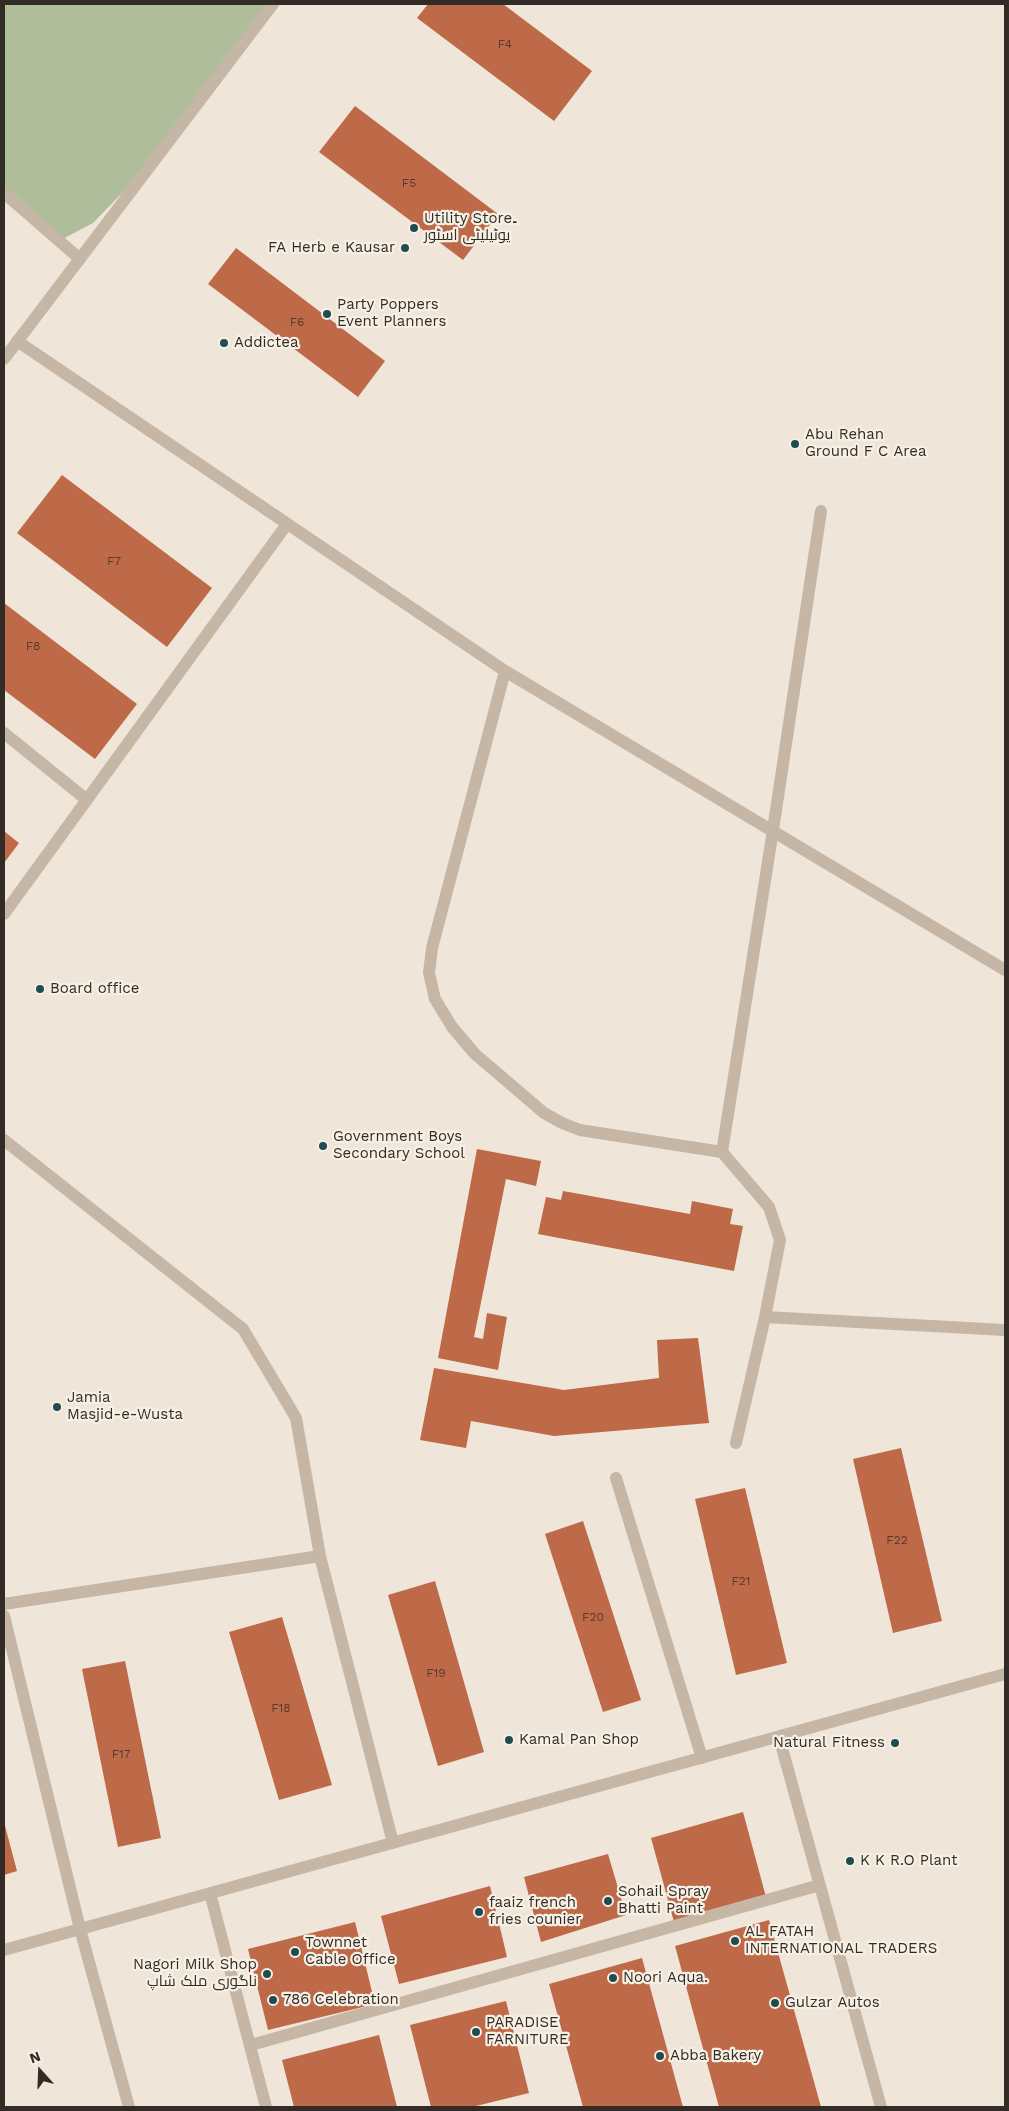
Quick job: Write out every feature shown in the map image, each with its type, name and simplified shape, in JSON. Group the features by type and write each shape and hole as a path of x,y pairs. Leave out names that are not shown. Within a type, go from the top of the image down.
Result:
{"street":[{"path":"4,359 273,4"},
{"path":"4,193 80,259"},
{"path":"17,341 505,671 1005,970"},
{"path":"722,1152 821,511"},
{"path":"4,914 288,524"},
{"path":"505,671 432,948 429,973 435,999 452,1027 475,1054 544,1113 580,1130 722,1152 769,1206 780,1240 765,1317 736,1444"},
{"path":"4,734 87,800"},
{"path":"4,1140 243,1329 296,1418 320,1556 393,1843"},
{"path":"765,1317 1005,1330"},
{"path":"616,1478 702,1758"},
{"path":"4,1604 320,1556"},
{"path":"4,1616 80,1929 129,2107"},
{"path":"990,1678 1005,1664"},
{"path":"4,1950 1005,1674"},
{"path":"779,1737 881,2107"},
{"path":"251,2045 820,1885"},
{"path":"210,1893 266,2107"}],"green space":[{"path":"4,4 269,4 124,191 93,223 57,242 4,193"}],"building":[{"path":"428,4 503,4 592,71 554,121 417,18"},
{"path":"355,106 498,214 463,260 319,152"},
{"path":"236,248 385,361 358,397 208,284"},
{"path":"62,475 212,588 167,647 17,533"},
{"path":"4,603 137,704 95,759 4,690"},
{"path":"4,831 19,843 4,863"},
{"path":"477,1149 541,1161 536,1186 506,1179 474,1337 483,1339 487,1313 507,1317 498,1370 438,1358"},
{"path":"563,1191 690,1214 692,1201 733,1209 730,1224 743,1226 734,1271 538,1234 546,1197 561,1200"},
{"path":"698,1338 709,1423 554,1436 471,1421 466,1448 420,1440 434,1368 564,1390 659,1378 657,1340"},
{"path":"901,1448 942,1621 893,1633 853,1459"},
{"path":"745,1488 787,1663 736,1675 695,1499"},
{"path":"583,1521 641,1700 603,1712 545,1534"},
{"path":"435,1581 484,1752 438,1766 388,1595"},
{"path":"282,1617 332,1785 279,1800 229,1632"},
{"path":"125,1661 161,1838 118,1847 82,1669"},
{"path":"743,1812 766,1897 674,1922 651,1838"},
{"path":"4,1822 17,1871 4,1875"},
{"path":"608,1854 626,1915 541,1942 524,1877"},
{"path":"490,1886 507,1957 399,1984 381,1916"},
{"path":"769,1920 821,2107 719,2107 675,1946"},
{"path":"355,1922 375,2004 268,2030 248,1949"},
{"path":"642,1958 683,2107 583,2107 549,1984"},
{"path":"506,2001 529,2093 472,2107 431,2107 410,2025"},
{"path":"379,2035 397,2107 294,2107 282,2060"}],"place":[{"name":"Utility Store۔ یوٹیلیٹی اسٹور","path":"414,228"},
{"name":"FA Herb e Kausar","path":"405,248"},
{"name":"Party Poppers Event Planners","path":"327,314"},
{"name":"Addictea","path":"224,343"},
{"name":"Abu Rehan Ground F C Area","path":"795,444"},
{"name":"Board office","path":"40,989"},
{"name":"Government Boys Secondary School","path":"323,1146"},
{"name":"Jamia Masjid-e-Wusta","path":"57,1407"},
{"name":"Kamal Pan Shop","path":"509,1740"},
{"name":"Natural Fitness","path":"895,1743"},
{"name":"K K R.O Plant","path":"850,1861"},
{"name":"Sohail Spray Bhatti Paint","path":"608,1901"},
{"name":"faaiz french fries counier","path":"479,1912"},
{"name":"AL FATAH INTERNATIONAL TRADERS","path":"735,1941"},
{"name":"Townnet Cable Office","path":"295,1952"},
{"name":"Nagori Milk Shop ناگوری ملک شاپ","path":"267,1974"},
{"name":"Noori Aqua.","path":"613,1978"},
{"name":"786 Celebration","path":"273,2000"},
{"name":"Gulzar Autos","path":"775,2003"},
{"name":"PARADISE FARNITURE","path":"476,2032"},
{"name":"Abba Bakery","path":"660,2056"}]}
